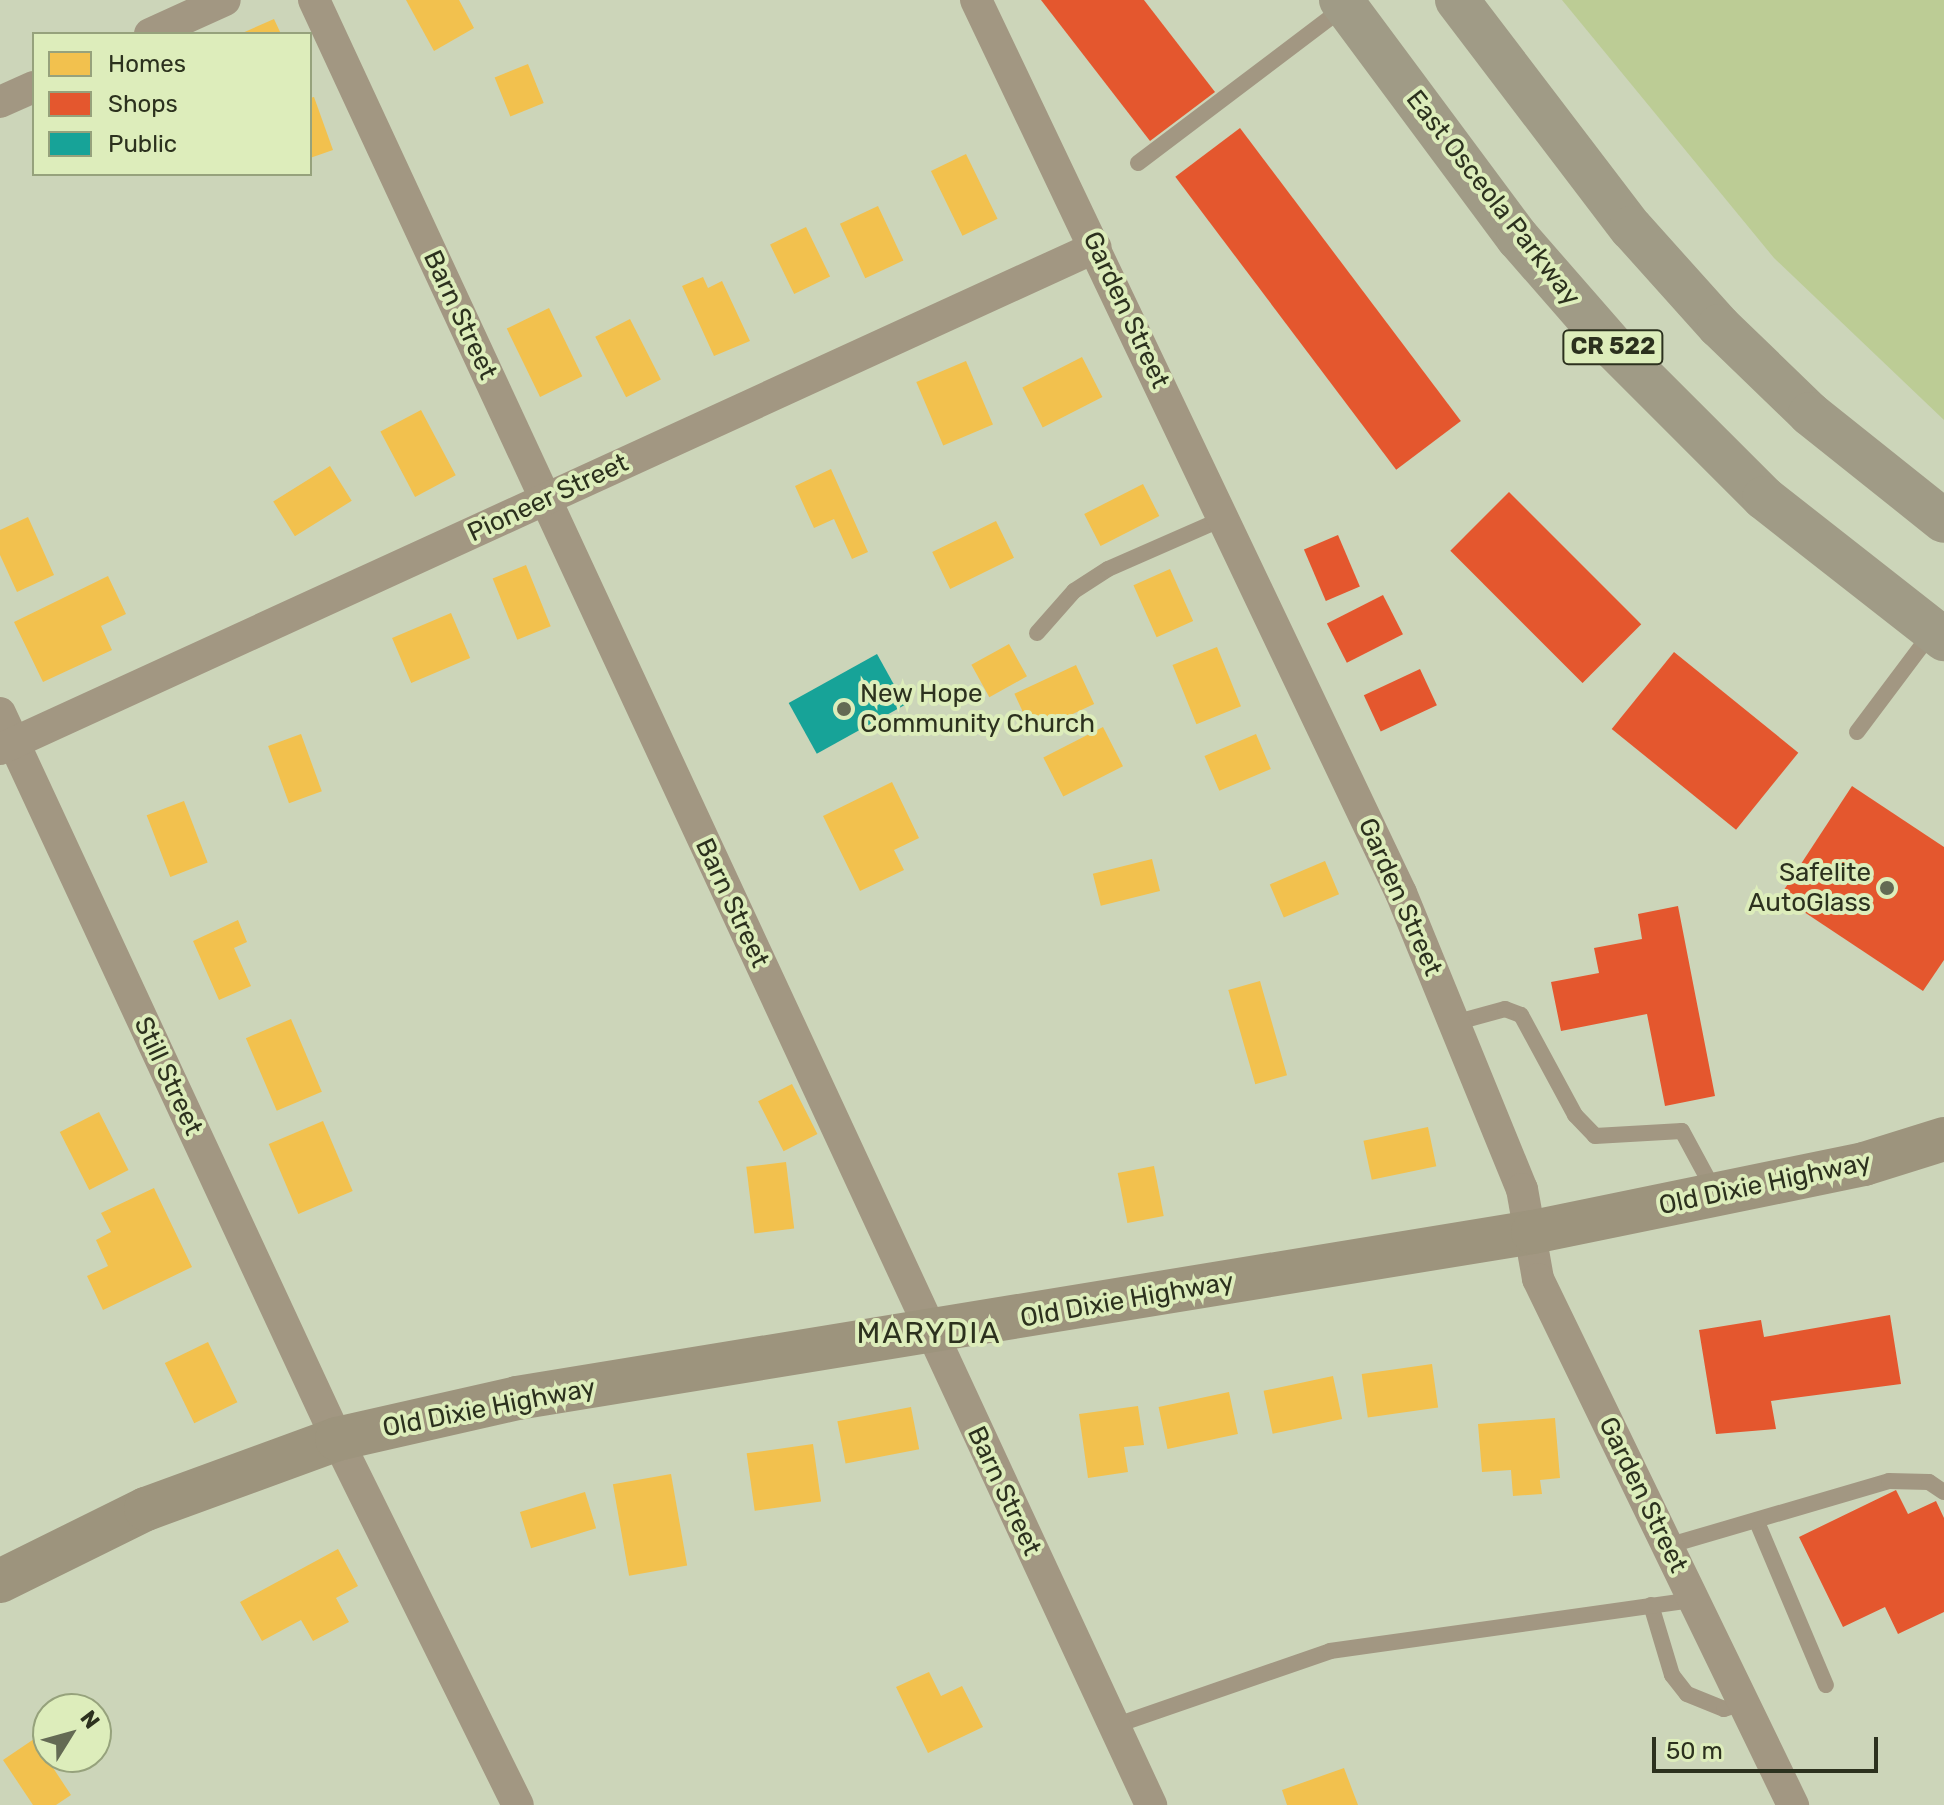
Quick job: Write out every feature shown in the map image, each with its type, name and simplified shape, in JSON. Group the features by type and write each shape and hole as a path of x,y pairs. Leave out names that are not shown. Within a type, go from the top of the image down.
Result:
{"main road":[{"path":"1457,0 1631,228 1719,326 1810,414 1944,521"},
{"name":"East Osceola Parkway","path":"1343,3 1518,238 1614,348 1764,498 1939,635"}],"street":[{"path":"154,32 225,0"},
{"name":"Barn Street","path":"314,0 929,1333 1151,1805"},
{"name":"Garden Street","path":"976,0 1224,518 1454,1023 1533,1232 1538,1279 1793,1805"},
{"path":"0,102 32,88"},
{"name":"Pioneer Street","path":"7,746 1096,247"},
{"name":"Still Street","path":"0,713 7,746 337,1439 518,1805"},
{"name":"Old Dixie Highway","path":"0,1581 146,1509 337,1439 517,1398 1533,1232 1716,1195 1944,1139"}],"lane":[{"path":"1138,163 1343,3"},
{"path":"1037,633 1074,591 1108,569 1224,518"},
{"path":"1857,732 1939,635"},
{"path":"1454,1023 1505,1009 1521,1015 1575,1115 1595,1136 1682,1131 1716,1195"},
{"path":"1667,1546 1889,1481 1929,1482 1944,1492"},
{"path":"1757,1522 1826,1685"},
{"path":"1114,1726 1330,1651 1693,1600"},
{"path":"1651,1605 1672,1675 1687,1694 1724,1709 1743,1703"}],"green space":[{"path":"1562,0 1944,0 1944,420 1774,258"}],"building: Homes":[{"path":"406,0 459,0 474,28 434,51"},
{"path":"274,19 280,32 245,32"},
{"path":"528,64 544,103 510,116 495,77"},
{"path":"312,98 333,150 312,157"},
{"path":"966,154 998,219 963,236 931,171"},
{"path":"878,206 903,260 865,278 840,224"},
{"path":"806,227 830,276 794,294 770,245"},
{"path":"703,277 708,288 722,281 750,341 714,356 682,286"},
{"path":"549,308 582,376 540,397 507,329"},
{"path":"630,319 661,380 626,397 595,337"},
{"path":"1082,357 1102,397 1043,428 1022,387"},
{"path":"966,361 993,425 943,446 916,382"},
{"path":"421,410 456,475 415,497 380,432"},
{"path":"330,466 352,501 295,536 273,502"},
{"path":"831,469 868,552 852,559 834,519 814,528 795,486"},
{"path":"1143,484 1159,516 1101,546 1084,514"},
{"path":"28,517 54,575 17,592 0,555 0,530"},
{"path":"996,521 1014,558 950,589 932,552"},
{"path":"526,565 551,626 517,640 493,578"},
{"path":"1170,569 1193,621 1157,637 1133,585"},
{"path":"108,576 126,614 101,626 112,650 43,682 14,622"},
{"path":"451,613 470,658 411,683 392,638"},
{"path":"1009,644 1027,676 989,697 971,665"},
{"path":"1217,647 1241,706 1196,724 1172,665"},
{"path":"1076,665 1094,704 1033,733 1014,694"},
{"path":"1103,727 1123,766 1063,797 1043,757"},
{"path":"301,734 322,791 289,803 268,746"},
{"path":"1256,734 1271,769 1219,791 1204,756"},
{"path":"892,782 919,838 894,850 904,870 860,891 823,816"},
{"path":"184,801 208,863 170,877 147,815"},
{"path":"1152,859 1160,891 1101,906 1093,874"},
{"path":"1325,861 1339,894 1284,918 1270,884"},
{"path":"238,920 247,942 234,948 251,986 219,1000 193,941"},
{"path":"1260,981 1287,1075 1255,1084 1228,990"},
{"path":"291,1019 322,1092 277,1111 246,1038"},
{"path":"792,1084 817,1134 784,1151 758,1101"},
{"path":"99,1112 129,1170 89,1190 60,1132"},
{"path":"323,1121 353,1191 298,1214 269,1144"},
{"path":"1428,1127 1436,1166 1372,1180 1363,1141"},
{"path":"786,1162 794,1229 754,1233 746,1167"},
{"path":"1154,1166 1164,1216 1127,1223 1118,1173"},
{"path":"154,1188 192,1267 103,1310 87,1276 108,1266 96,1240 111,1232 101,1213"},
{"path":"208,1342 237,1402 194,1423 165,1363"},
{"path":"1432,1364 1438,1408 1368,1417 1362,1374"},
{"path":"1333,1376 1342,1419 1273,1434 1264,1391"},
{"path":"1229,1392 1238,1434 1168,1449 1159,1407"},
{"path":"1138,1406 1144,1445 1124,1447 1128,1472 1088,1478 1079,1414"},
{"path":"911,1407 919,1449 846,1464 837,1421"},
{"path":"1555,1418 1560,1478 1540,1480 1542,1494 1513,1496 1511,1470 1482,1472 1478,1424"},
{"path":"813,1444 821,1501 755,1511 747,1453"},
{"path":"671,1474 687,1566 629,1576 613,1484"},
{"path":"585,1492 596,1528 531,1548 520,1512"},
{"path":"338,1549 358,1586 336,1598 349,1622 313,1641 301,1620 262,1641 240,1602"},
{"path":"929,1672 941,1696 962,1686 983,1727 928,1753 896,1687"},
{"path":"32,1740 32,1773 56,1773 71,1795 56,1805 33,1805 3,1760"},
{"path":"1344,1768 1358,1805 1287,1805 1282,1790"}],"building: Shops":[{"path":"1041,0 1144,0 1215,92 1150,141"},
{"path":"1240,128 1461,421 1396,470 1175,177"},
{"path":"1509,492 1641,624 1583,683 1450,551"},
{"path":"1338,535 1360,587 1326,601 1304,549"},
{"path":"1383,595 1403,634 1347,663 1327,624"},
{"path":"1674,652 1798,753 1736,830 1612,729"},
{"path":"1420,669 1437,705 1381,731 1364,695"},
{"path":"1852,786 1944,847 1944,960 1923,991 1780,896"},
{"path":"1678,906 1715,1096 1665,1106 1647,1014 1561,1031 1551,982 1599,973 1594,948 1642,939 1638,914"},
{"path":"1890,1315 1901,1384 1771,1401 1776,1429 1716,1434 1699,1330 1761,1320 1764,1337"},
{"path":"1896,1490 1908,1514 1936,1501 1944,1518 1944,1612 1898,1634 1885,1607 1843,1627 1799,1537"}],"building: Public":[{"path":"877,654 905,705 817,754 789,703"}],"place":[{"name":"New Hope Community Church","path":"844,709"},
{"name":"Safelite AutoGlass","path":"1887,888"}],"district":[{"name":"MARYDIA","path":"929,1333"}]}
